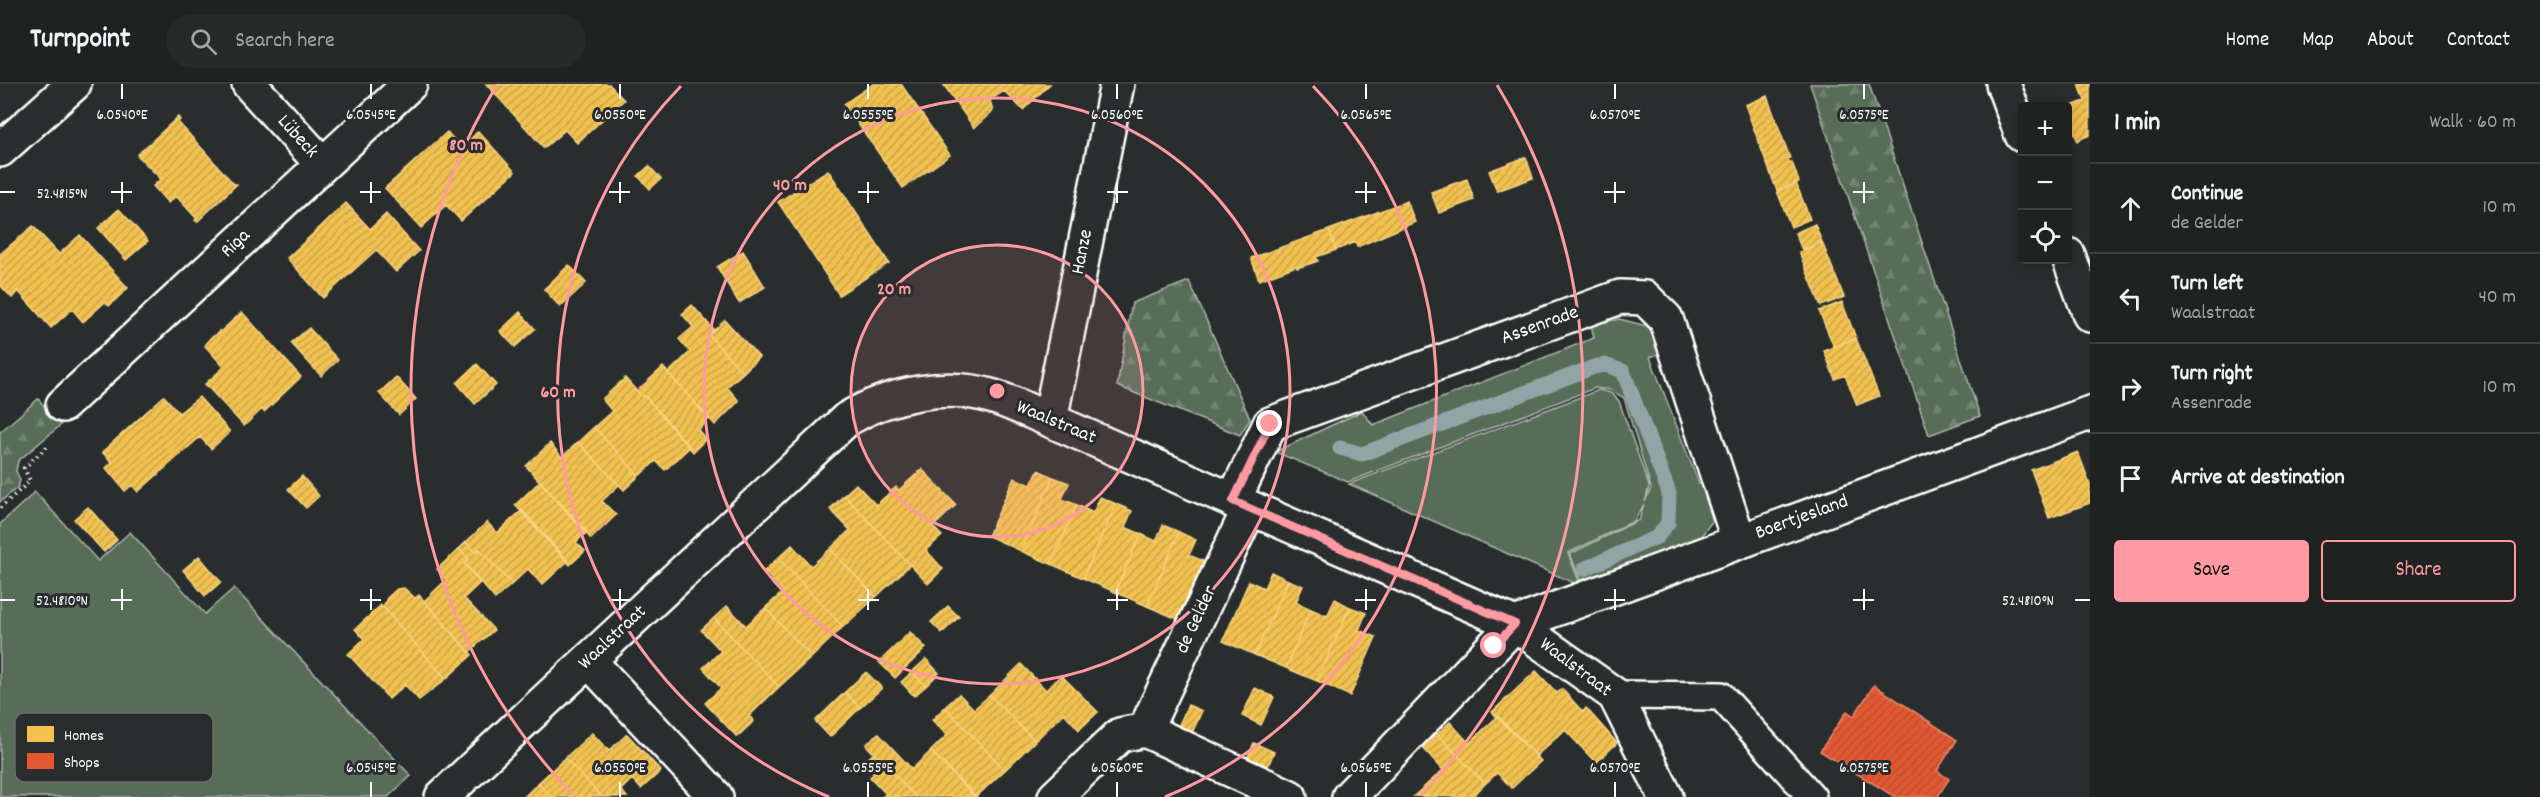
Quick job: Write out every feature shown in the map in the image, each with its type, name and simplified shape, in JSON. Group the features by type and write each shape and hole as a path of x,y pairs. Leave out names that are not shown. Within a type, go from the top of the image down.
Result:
{"street":[{"path":"0,150 74,84"},
{"name":"Lübeck","path":"249,84 321,164"},
{"name":"Riga","path":"63,405 410,84"},
{"name":"Hanze","path":"1050,420 1117,84"},
{"path":"2003,84 2018,124"},
{"path":"2070,264 2090,315"},
{"name":"Assenrade","path":"1241,505 1270,424 1620,297 1645,298 1666,319 1739,541"},
{"name":"Waalstraat","path":"442,797 848,419 866,408 920,393 963,392 993,397 1050,420 1515,624 1615,695 1666,797"},
{"name":"Boertjesland","path":"1515,624 2090,413"},
{"name":"de Gelder","path":"1144,730 1241,505"},
{"path":"1349,797 1515,624"},
{"path":"589,661 716,797"},
{"path":"1055,797 1120,735 1144,730 1290,797"}],"lane":[{"path":"1615,695 1721,696 1812,797"}],"path":[{"path":"0,508 30,481 24,468 75,422 63,405"}],"green space":[{"path":"1810,84 1869,84 1980,416 1929,435"},
{"path":"1189,281 1250,419 1240,435 1117,386 1132,303"},
{"path":"1619,319 1647,326 1670,350 1650,357 1699,484 1714,483 1721,499 1714,519 1701,536 1584,589 1570,554 1639,520 1644,505 1634,521 1568,553 1581,586 1349,484 1599,390 1611,393 1619,401 1649,486 1645,502 1651,488 1624,398 1611,390 1595,388 1348,482 1275,452 1362,411 1373,425 1594,338 1591,325"},
{"path":"38,399 61,425 18,461 16,471 20,480 18,487 0,502 0,432"},
{"path":"35,492 98,561 130,532 205,614 234,588 411,776 388,797 0,797 0,524"}],"building: Homes":[{"path":"486,84 609,84 624,100 577,143 565,130 544,148"},
{"path":"873,84 901,84 950,155 903,188 844,104"},
{"path":"943,84 1050,84 1023,110 1004,91 990,100 993,111 974,128"},
{"path":"2079,84 2090,84 2090,135 2078,142 2072,126 2072,106 2085,101"},
{"path":"1767,96 1790,158 1789,162 1792,162 1799,182 1777,191 1745,105"},
{"path":"178,117 180,120 178,122 234,184 237,184 197,222 195,220 197,219 176,196 168,203 153,186 161,179 137,155"},
{"path":"478,131 515,172 461,221 446,205 421,228 385,188 447,132 462,148"},
{"path":"1526,157 1533,178 1497,191 1489,171"},
{"path":"649,166 661,179 650,189 638,176"},
{"path":"828,170 889,263 839,295 778,202"},
{"path":"1467,179 1474,200 1439,213 1431,192"},
{"path":"1796,183 1810,219 1791,227 1777,191"},
{"path":"1407,201 1415,222 1357,247 1355,242 1336,250 1329,230"},
{"path":"346,203 370,229 386,214 419,251 396,272 376,250 323,298 287,258"},
{"path":"119,209 148,241 126,260 98,228"},
{"path":"1815,224 1822,242 1802,250 1795,233"},
{"path":"33,226 59,254 80,235 128,288 109,306 105,302 83,322 72,309 51,328 18,291 12,298 0,285 0,254"},
{"path":"1329,230 1336,250 1316,257 1318,261 1297,268 1296,266 1259,280 1251,258"},
{"path":"1822,242 1844,297 1821,306 1799,252"},
{"path":"743,251 765,287 739,303 717,267"},
{"path":"569,265 586,283 560,307 544,289"},
{"path":"1842,302 1856,338 1834,347 1819,311"},
{"path":"692,305 714,330 709,335 743,373 727,387 739,401 715,425 668,373 690,352 679,339 693,327 682,314"},
{"path":"242,312 301,377 264,412 262,409 244,426 205,384 224,367 205,346 210,338"},
{"path":"520,312 535,329 515,347 500,331"},
{"path":"725,320 759,357 743,373 709,335"},
{"path":"309,328 338,360 321,376 291,343"},
{"path":"1856,338 1879,396 1857,405 1845,375 1835,379 1824,351"},
{"path":"477,364 496,385 475,404 457,383"},
{"path":"663,367 709,419 698,430 706,439 693,452 644,395 642,397 637,391"},
{"path":"396,377 416,399 399,415 379,393"},
{"path":"625,378 642,397 644,395 690,447 665,470 656,461 639,476 594,427 612,411 602,399"},
{"path":"164,396 179,413 199,397 230,432 211,449 200,437 138,492 132,485 125,491 106,468 112,462 102,452"},
{"path":"594,427 639,476 624,490 578,442"},
{"path":"578,442 619,485 602,501 616,515 591,539 526,466 550,443 562,457"},
{"path":"2078,452 2090,484 2090,503 2049,518 2031,470"},
{"path":"922,469 956,505 933,527 942,536 926,550 943,569 928,584 844,495 856,484 876,505 896,487 899,490"},
{"path":"1038,470 1053,477 1021,551 988,536 1014,478 1031,485"},
{"path":"302,476 319,496 306,508 288,489"},
{"path":"1053,477 1069,483 1062,499 1077,505 1051,564 1021,551"},
{"path":"540,481 587,532 576,542 585,551 570,565 515,505"},
{"path":"844,495 910,565 876,597 830,549 850,530 830,509"},
{"path":"1100,497 1116,504 1083,578 1051,564 1077,505 1093,513"},
{"path":"1116,504 1132,511 1125,527 1141,534 1115,592 1083,578"},
{"path":"88,507 117,540 104,552 74,519"},
{"path":"522,510 568,561 542,585 528,569 512,584 479,549 476,553 466,542 487,522 497,533"},
{"path":"1163,525 1179,532 1147,606 1115,592 1141,534 1156,541"},
{"path":"1179,532 1196,540 1189,555 1205,562 1180,620 1147,606"},
{"path":"466,542 476,553 479,549 512,584 495,599 464,563 469,559 459,549"},
{"path":"792,545 811,566 830,549 876,597 843,627 778,558"},
{"path":"459,549 469,559 464,563 480,583 464,598 494,630 469,652 424,601 446,580 437,569"},
{"path":"199,556 221,582 205,596 183,570"},
{"path":"778,558 843,627 812,657 765,608 783,592 764,571"},
{"path":"1271,572 1288,580 1255,655 1223,641 1249,581 1264,588"},
{"path":"1288,580 1303,586 1296,602 1311,609 1286,668 1255,655"},
{"path":"404,588 415,598 419,595 472,655 446,679 383,607 387,598 397,589"},
{"path":"1335,599 1350,607 1317,681 1286,668 1311,609 1327,616"},
{"path":"381,605 446,679 419,700 405,685 389,699 348,654 364,639 355,629"},
{"path":"727,606 746,626 765,608 812,657 779,687 714,618"},
{"path":"948,606 959,617 942,633 931,622"},
{"path":"1350,607 1366,613 1359,630 1376,637 1350,696 1317,681"},
{"path":"714,618 779,687 749,716 754,721 737,737 705,703 721,688 703,668 721,651 701,630"},
{"path":"910,632 926,648 895,678 879,662"},
{"path":"926,659 939,673 926,686 912,672"},
{"path":"1021,664 1046,690 1061,675 1098,712 1079,730 1064,713 1035,741 990,695"},
{"path":"1536,671 1557,693 1562,689 1583,712 1586,708 1617,743 1596,763 1565,730 1536,756 1492,712"},
{"path":"866,672 882,688 860,708 845,692"},
{"path":"912,672 926,686 914,696 901,682"},
{"path":"1255,688 1274,697 1261,725 1242,716"},
{"path":"845,692 860,708 830,737 815,721"},
{"path":"959,694 974,709 990,695 1035,741 1005,770 945,707"},
{"path":"1188,705 1202,711 1192,733 1178,727"},
{"path":"945,707 1005,770 976,797 931,751 947,735 932,720"},
{"path":"1498,716 1541,761 1512,788 1497,773 1485,784 1437,734 1450,722 1469,743"},
{"path":"592,733 609,751 627,734 661,771 641,789 632,779 621,790 627,797 602,797 565,758"},
{"path":"878,733 912,769 931,751 974,797 916,797 866,745"},
{"path":"1437,734 1485,784 1472,797 1414,796 1443,770 1423,748"},
{"path":"1254,743 1274,752 1268,766 1247,758"},
{"path":"874,753 884,764 874,774 863,763"},
{"path":"565,758 602,797 551,797 538,783"},
{"path":"884,764 916,797 882,797 886,794 870,777"},
{"path":"538,783 551,797 524,797"}],"building: Shops":[{"path":"1874,685 1957,740 1937,771 1949,779 1938,796 1895,797 1820,751 1847,711 1854,716"}],"waterway":[{"path":"1340,448 1362,454 1594,367 1605,365 1623,371 1669,493 1668,523 1657,537 1584,569"}],"route":[{"path":"1270,424 1233,501 1515,624 1494,646"}]}
